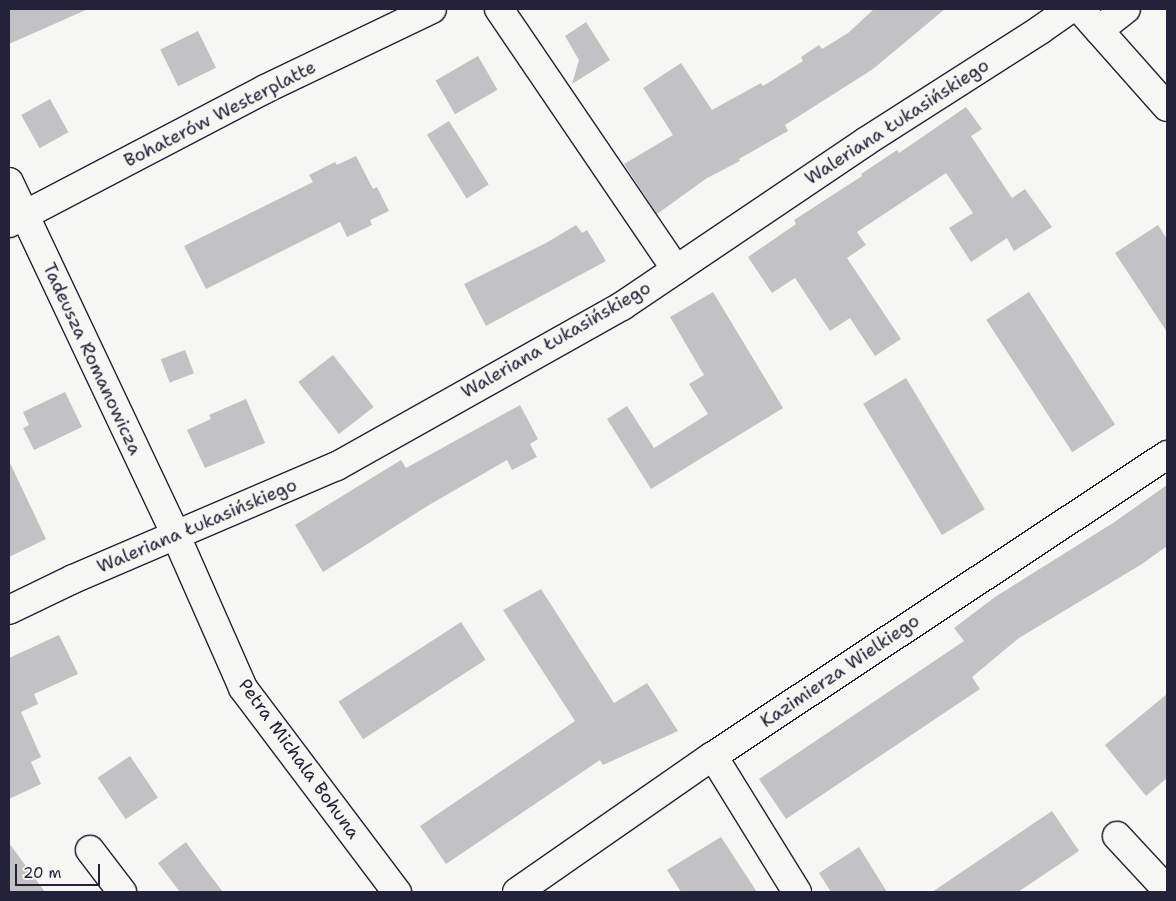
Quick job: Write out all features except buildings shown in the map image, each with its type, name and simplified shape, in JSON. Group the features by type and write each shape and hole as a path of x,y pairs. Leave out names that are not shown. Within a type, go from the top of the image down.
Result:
{"street":[{"name":"Bohaterów Westerplatte","path":"16,219 265,89 432,9"},
{"path":"499,9 676,269"},
{"name":"Waleriana Łukasińskiego","path":"9,610 73,579 337,466 622,306 865,142 1070,9"},
{"path":"1080,9 1167,106"},
{"path":"1099,30 1126,9"},
{"name":"Tadeusza Romanowicza","path":"9,182 16,219 176,536"},
{"name":"Kazimierza Wielkiego","path":"517,892 713,756 1167,455"},
{"name":"Petra Michala Bohuna","path":"176,536 243,688 397,892"},
{"path":"713,756 797,892"},
{"path":"1117,836 1167,890"},
{"path":"90,850 122,892"}]}
